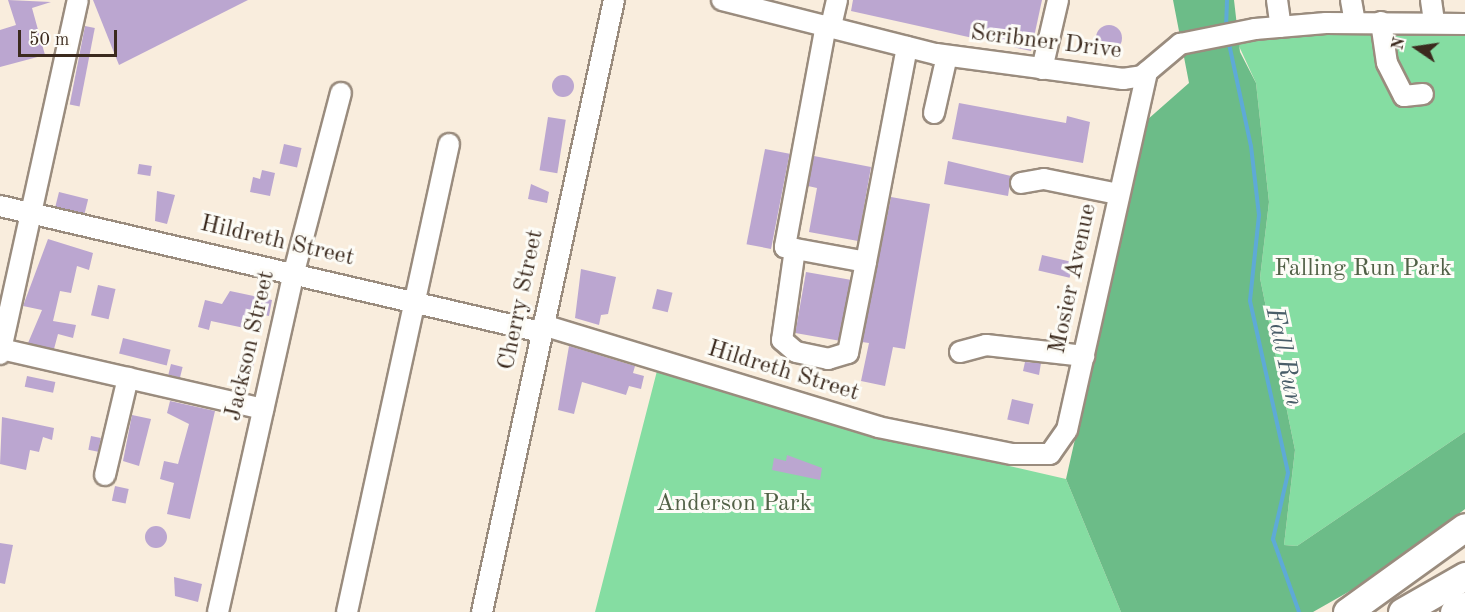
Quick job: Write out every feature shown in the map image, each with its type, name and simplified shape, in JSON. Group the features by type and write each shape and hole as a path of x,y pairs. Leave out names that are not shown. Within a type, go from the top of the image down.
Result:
{"highway":[{"path":"1347,612 1465,527"},
{"path":"1402,612 1465,576"},
{"path":"1435,612 1465,597"},
{"path":"1454,612 1465,606"}],"street":[{"path":"78,0 1,352 263,409"},
{"name":"Cherry Street","path":"482,612 614,0"},
{"name":"Scribner Drive","path":"722,0 947,56 1123,79 1147,72 1180,44 1255,29 1355,22 1465,24"},
{"path":"837,0 828,26 785,247 866,262"},
{"path":"1042,69 1058,0"},
{"path":"1277,0 1281,27"},
{"path":"1351,0 1355,22"},
{"path":"1431,0 1434,22"},
{"path":"1381,22 1388,63 1404,96 1423,94"},
{"path":"795,249 782,340 796,352 828,359 848,353 907,47"},
{"path":"934,113 947,56"},
{"name":"Mosier Avenue","path":"1012,454 1044,456 1058,446 1084,356 1118,194 1147,72"},
{"name":"Jackson Street","path":"219,612 294,272 341,93"},
{"path":"347,612 412,301 449,144"},
{"path":"1021,183 1044,179 1118,194"},
{"name":"Hildreth Street","path":"0,206 542,329 878,427 1012,454"},
{"path":"960,352 986,345 1084,356"},
{"path":"105,475 128,378"}],"green space":[{"path":"1173,0 1234,0 1240,52 1256,83 1269,202 1260,278 1295,450 1284,545 1297,546 1465,432 1465,509 1387,570 1313,612 1121,612 1066,479 1147,120 1189,83"},
{"name":"Falling Run Park","path":"1465,33 1465,432 1297,546 1284,545 1295,450 1260,278 1269,202 1256,83 1238,44 1276,35"},
{"name":"Anderson Park","path":"658,367 840,427 1066,479 1121,612 595,612"}],"building":[{"path":"8,0 51,2 32,8 45,55 0,67 0,30 16,25"},
{"path":"93,0 248,0 119,65"},
{"path":"853,0 1042,0 1031,51 851,11"},
{"path":"1109,25 1118,29 1122,38 1118,47 1109,51 1100,47 1096,38 1100,29"},
{"path":"85,26 95,28 80,106 70,105"},
{"path":"563,75 571,78 574,86 571,94 563,97 555,94 552,86 555,78"},
{"path":"959,103 1066,123 1067,116 1090,122 1083,163 952,139"},
{"path":"548,117 566,120 557,173 540,170"},
{"path":"284,144 302,148 297,168 280,163"},
{"path":"765,149 790,154 771,249 746,244"},
{"path":"814,156 871,167 858,241 809,232 817,188 808,186"},
{"path":"948,161 1011,176 1008,196 944,184"},
{"path":"139,164 152,166 150,176 137,174"},
{"path":"262,170 275,173 270,196 250,192 253,177 260,179"},
{"path":"531,184 549,192 547,203 528,199"},
{"path":"157,191 175,195 167,224 155,221"},
{"path":"59,192 88,199 84,215 55,208"},
{"path":"891,197 930,204 905,349 893,347 885,386 861,381 869,343 862,342"},
{"path":"48,239 93,253 89,270 77,266 71,293 60,291 53,321 76,325 73,338 58,334 54,349 28,343 42,310 23,306"},
{"path":"1042,255 1073,262 1070,278 1038,271"},
{"path":"581,269 616,277 608,314 601,315 599,325 575,318"},
{"path":"806,272 850,280 840,341 795,333"},
{"path":"98,285 116,289 109,319 91,315"},
{"path":"657,289 673,293 668,312 652,308"},
{"path":"230,291 272,300 269,316 259,314 254,330 211,321 209,330 198,327 205,300 222,304"},
{"path":"123,338 171,350 167,365 119,354"},
{"path":"569,346 635,366 633,373 644,376 641,389 629,386 626,395 582,382 574,414 558,410"},
{"path":"239,361 254,364 251,380 236,377"},
{"path":"1025,362 1041,363 1039,375 1023,371"},
{"path":"171,364 183,367 180,378 168,375"},
{"path":"27,376 55,382 53,393 25,387"},
{"path":"1012,399 1033,404 1029,424 1007,419"},
{"path":"170,401 215,411 190,519 167,514 174,483 160,479 164,461 178,464 189,424 167,413"},
{"path":"132,415 151,419 139,466 123,461"},
{"path":"2,417 54,428 52,440 43,437 39,452 30,450 26,470 0,464"},
{"path":"91,436 101,438 98,452 88,450"},
{"path":"787,455 822,468 820,480 772,470 774,458 786,461"},
{"path":"115,486 129,489 126,504 112,501"},
{"path":"156,526 164,529 167,537 164,545 156,548 148,545 145,537 148,529"},
{"path":"0,543 13,545 5,584 0,583"},
{"path":"174,577 202,584 198,602 175,596"}],"waterway":[{"name":"Fall Run","path":"1226,29 1227,0"},
{"name":"Fall Run","path":"1228,39 1251,146 1259,215 1250,301 1288,473 1273,539 1299,612"}]}
